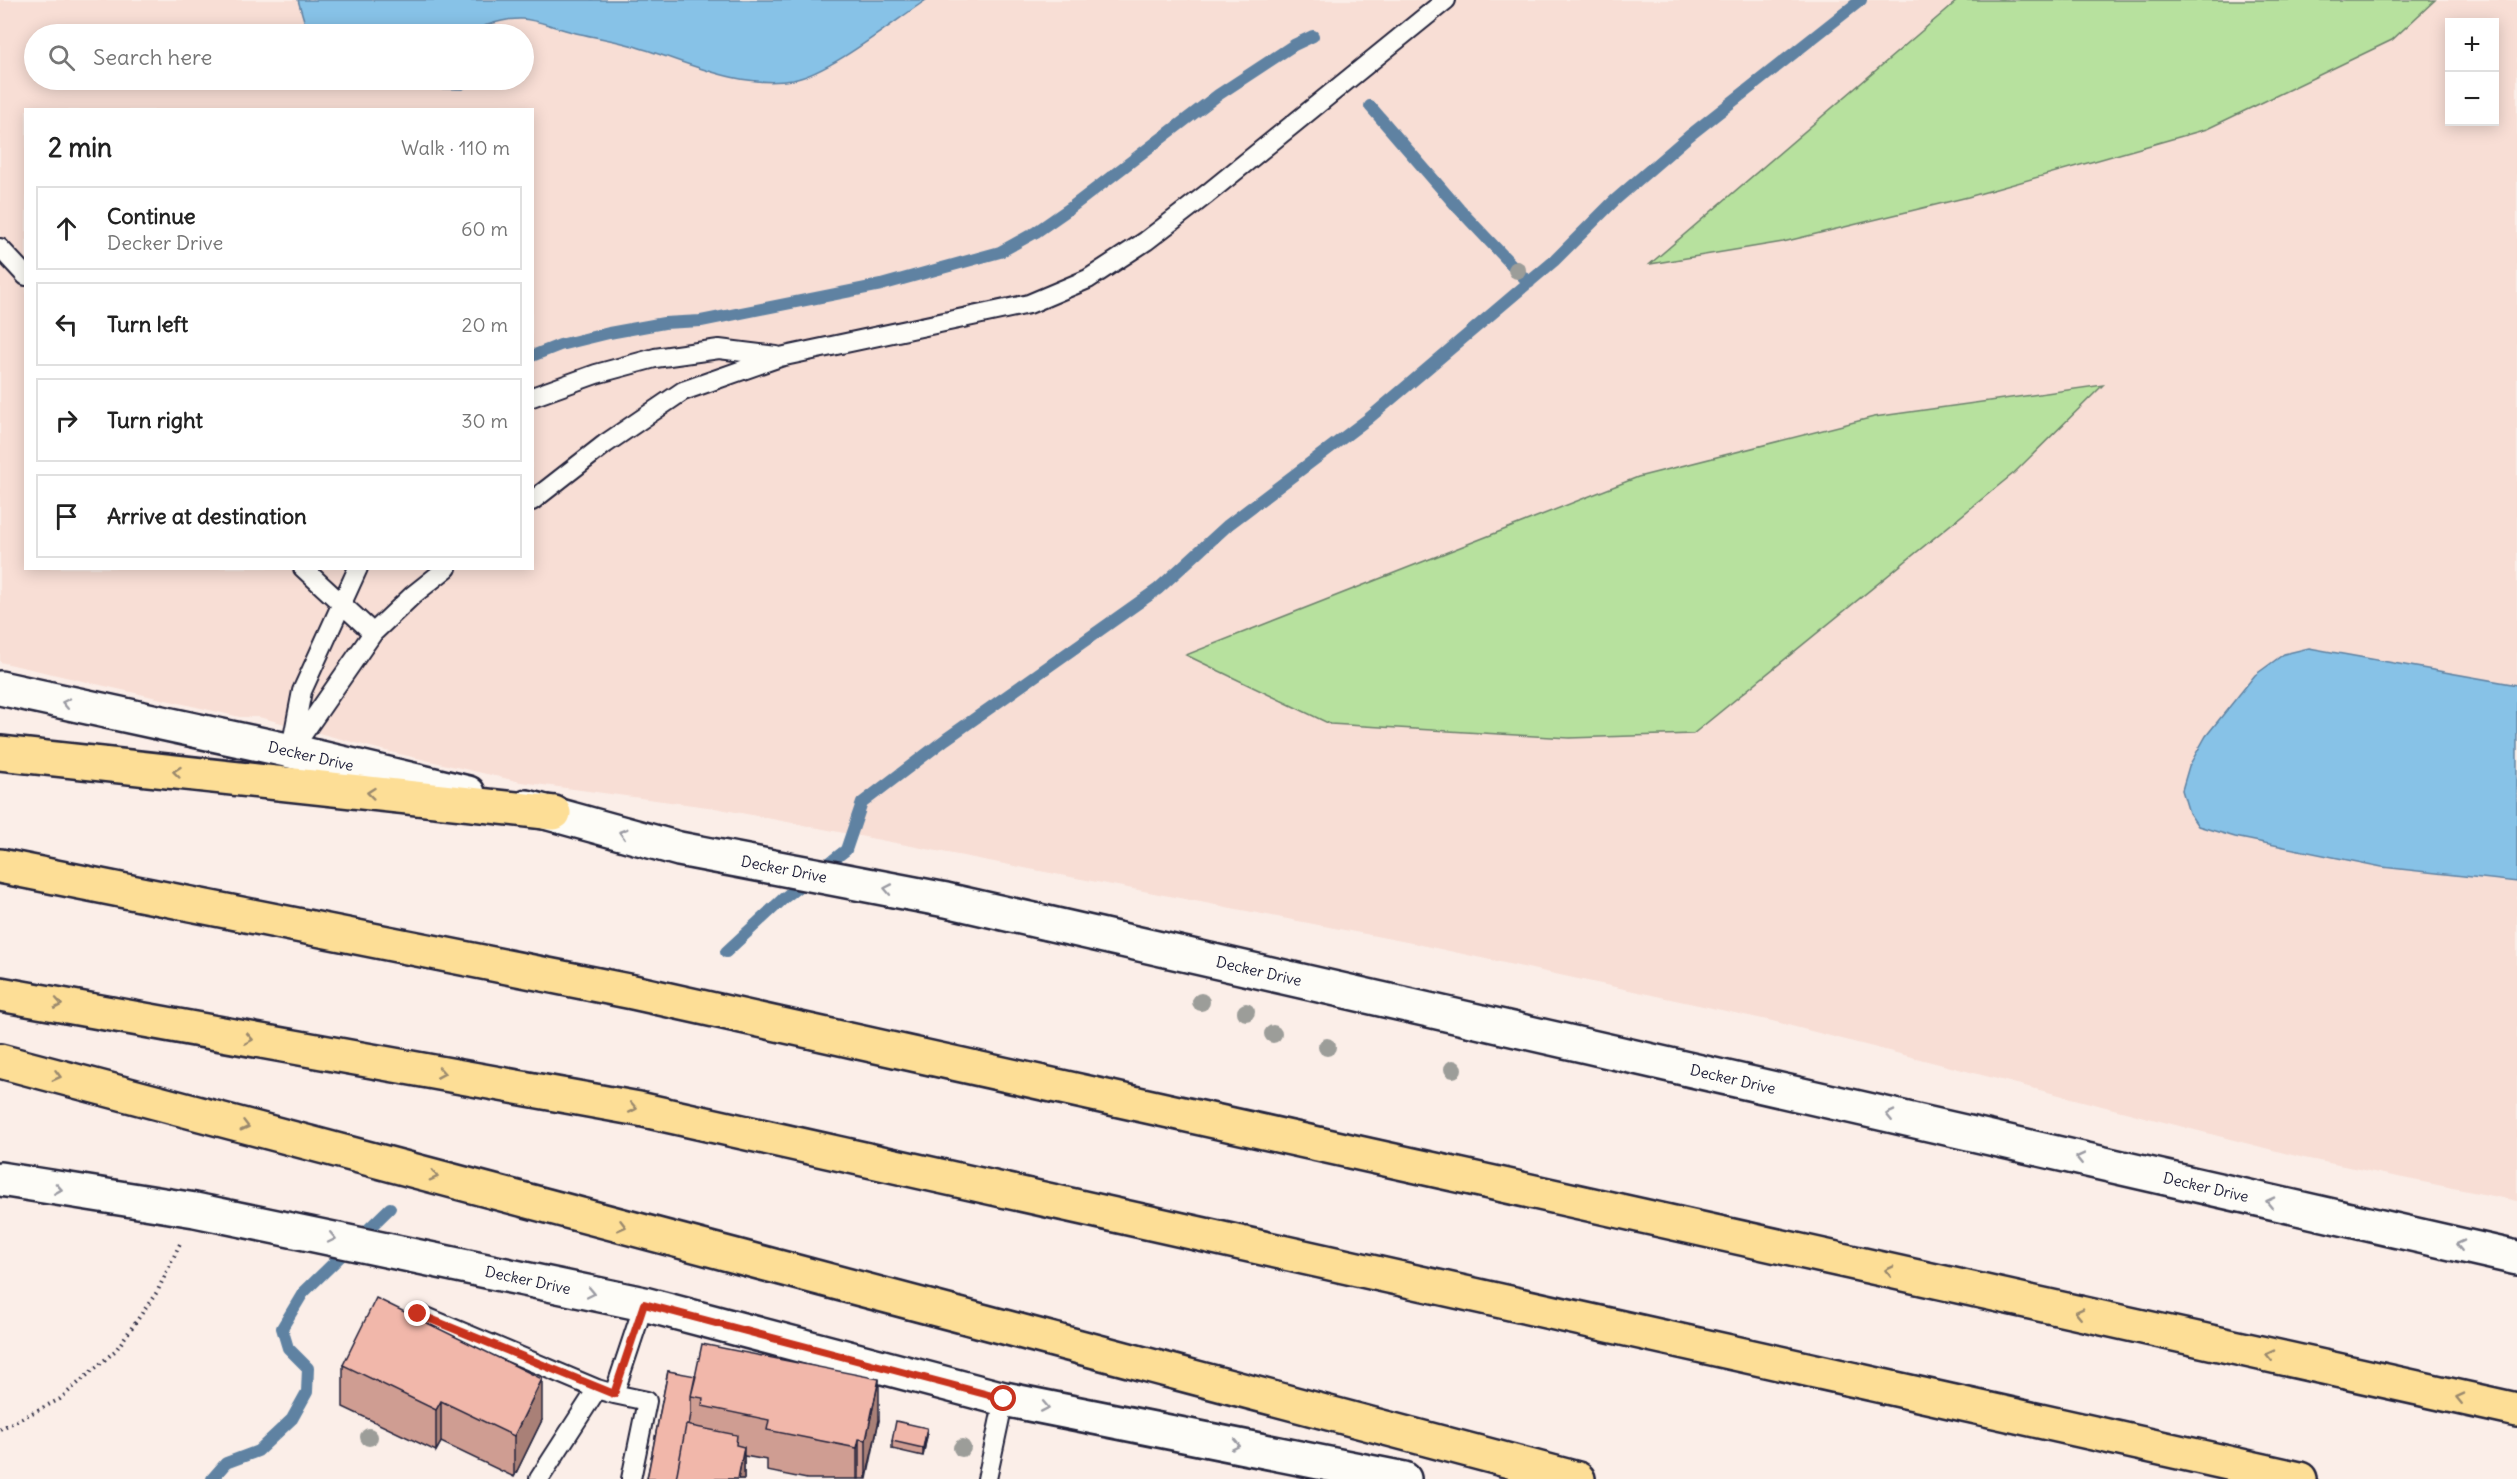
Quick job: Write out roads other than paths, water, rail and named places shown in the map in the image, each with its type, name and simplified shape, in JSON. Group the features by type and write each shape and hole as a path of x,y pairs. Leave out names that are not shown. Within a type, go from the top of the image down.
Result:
{"highway":[{"path":"0,753 554,813"},
{"path":"0,866 633,992 2517,1410"},
{"path":"0,994 639,1109 2300,1479"},
{"path":"0,1062 1578,1479"}],"main road":[{"name":"Decker Drive","path":"0,688 291,751 554,813 679,849 946,900 2517,1258"},
{"name":"Decker Drive","path":"0,1179 195,1210 513,1276 644,1304 1004,1399 1404,1479"}],"lane":[{"path":"534,499 606,444 683,391 780,357 1029,304 1088,279 1146,241 1207,194 1446,0"},
{"path":"0,248 24,274"},
{"path":"534,396 596,374 655,358 719,349 780,357"},
{"path":"305,570 373,633"},
{"path":"291,751 302,691 357,570"},
{"path":"291,751 373,633 412,595 444,570"},
{"path":"539,1479 605,1391 644,1304"},
{"path":"418,1314 605,1391 647,1401 631,1479"},
{"path":"987,1479 1004,1399"}],"water":[{"path":"298,0 926,0 861,46 825,68 793,80 772,82 710,72 630,45 531,20 511,19 492,24 305,24"},
{"path":"2309,648 2517,685 2517,882 2382,867 2235,837 2198,826 2189,813 2182,790 2189,766 2206,736 2255,675 2284,654"}],"waterway":[{"path":"726,952 784,898 846,850 862,803 946,739 1158,589 1228,525 1368,419 1554,261 1615,200 1689,136 1861,0"},
{"path":"534,355 560,345 609,333 664,323 701,321 881,285 1000,252 1036,232 1069,209 1218,95 1294,45 1313,36"},
{"path":"1370,106 1459,209 1529,283"},
{"path":"212,1479 226,1463 258,1451 292,1419 307,1392 308,1368 288,1348 282,1328 303,1293 390,1208"}]}
